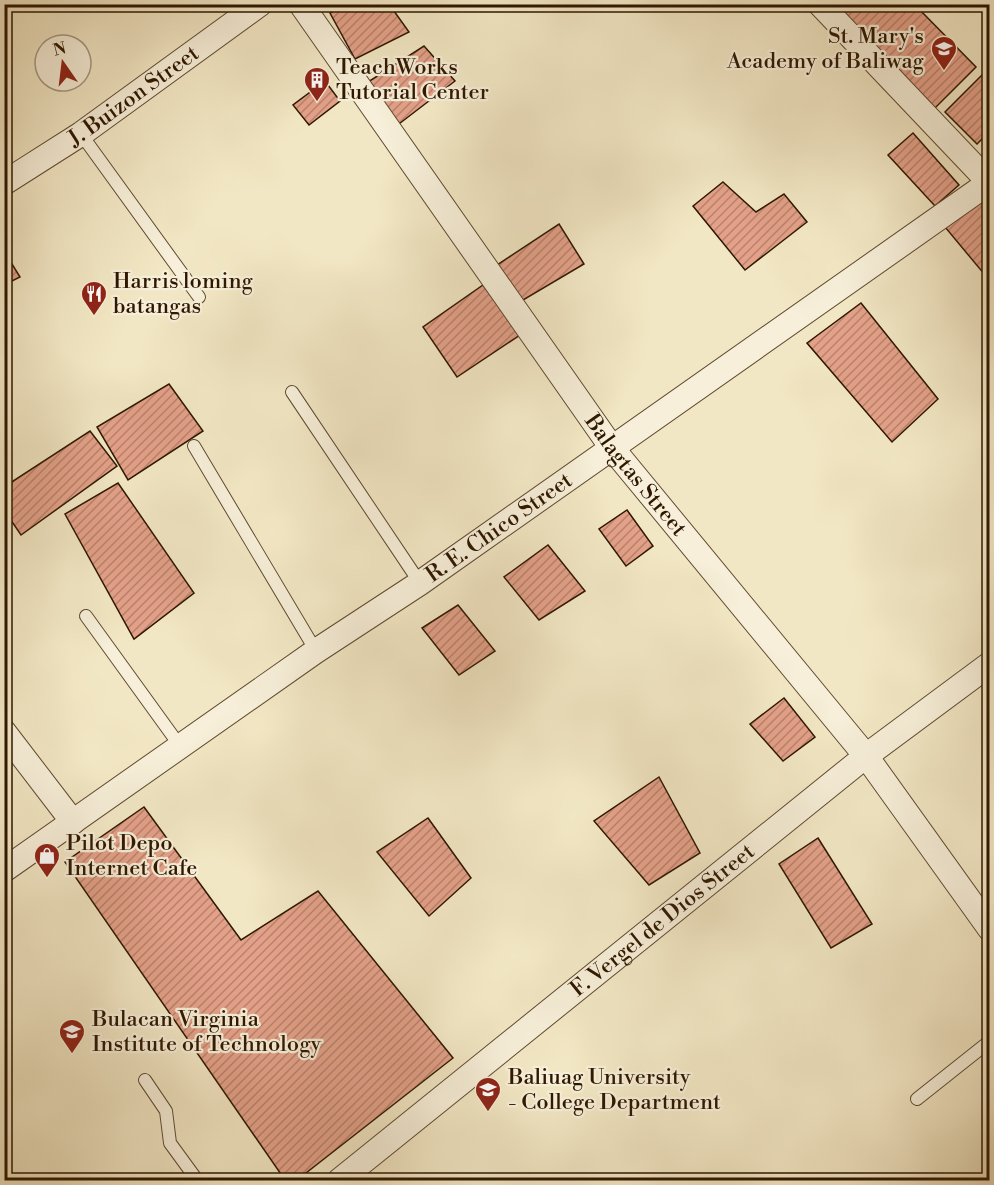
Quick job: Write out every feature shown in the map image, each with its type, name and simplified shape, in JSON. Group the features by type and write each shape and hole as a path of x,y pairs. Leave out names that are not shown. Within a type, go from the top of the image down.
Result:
{"street":[{"name":"J. Buizon Street","path":"4,183 81,134 260,4"},
{"name":"Balagtas Street","path":"301,4 612,448 866,756 990,928"},
{"path":"820,4 989,182"},
{"name":"R. E. Chico Street","path":"4,870 316,651 420,583 989,182"},
{"name":"F. Vergel de Dios Street","path":"340,1180 866,756 990,664"},
{"path":"4,732 73,822"}],"lane":[{"path":"81,134 199,297"},
{"path":"292,392 420,583"},
{"path":"194,446 316,651"},
{"path":"86,616 180,746"},
{"path":"917,1099 990,1041"},
{"path":"145,1080 166,1111 170,1143 197,1180"}],"building":[{"path":"346,4 389,4 409,32 355,59 330,13"},
{"path":"836,4 914,4 976,67 935,108"},
{"path":"424,46 455,81 395,127 368,82"},
{"path":"990,67 990,131 977,144 945,112"},
{"name":"TeachWorks Tutorial Center","path":"325,81 340,101 309,125 293,105"},
{"path":"913,133 959,185 935,206 888,155"},
{"path":"723,182 756,212 784,194 807,222 745,270 693,206"},
{"path":"988,198 990,199 990,281 945,227"},
{"path":"559,224 584,264 518,303 494,267"},
{"path":"4,251 20,277 4,285"},
{"path":"483,285 520,335 457,377 423,327"},
{"path":"861,303 938,399 892,442 807,343"},
{"path":"169,384 203,431 128,480 97,427"},
{"path":"90,431 117,466 21,535 4,510 4,487"},
{"path":"118,483 194,593 134,639 65,514"},
{"path":"627,510 653,546 626,566 599,529"},
{"path":"548,545 585,591 539,620 504,577"},
{"path":"458,605 495,651 459,675 422,628"},
{"path":"784,698 815,737 783,761 750,724"},
{"path":"659,777 700,853 649,885 594,821"},
{"path":"144,807 241,940 318,891 453,1058 297,1180 285,1180 65,862"},
{"path":"428,818 471,878 429,916 377,852"},
{"path":"818,838 872,924 831,948 779,864"}],"place":[{"name":"St. Mary's Academy of Baliwag","path":"944,72"},
{"name":"TeachWorks Tutorial Center","path":"317,103"},
{"name":"Harris loming batangas","path":"94,317"},
{"name":"Pilot Depo Internet Cafe","path":"47,879"},
{"name":"Bulacan Virginia Institute of Technology","path":"72,1055"},
{"name":"Baliuag University - College Department","path":"488,1113"}]}
